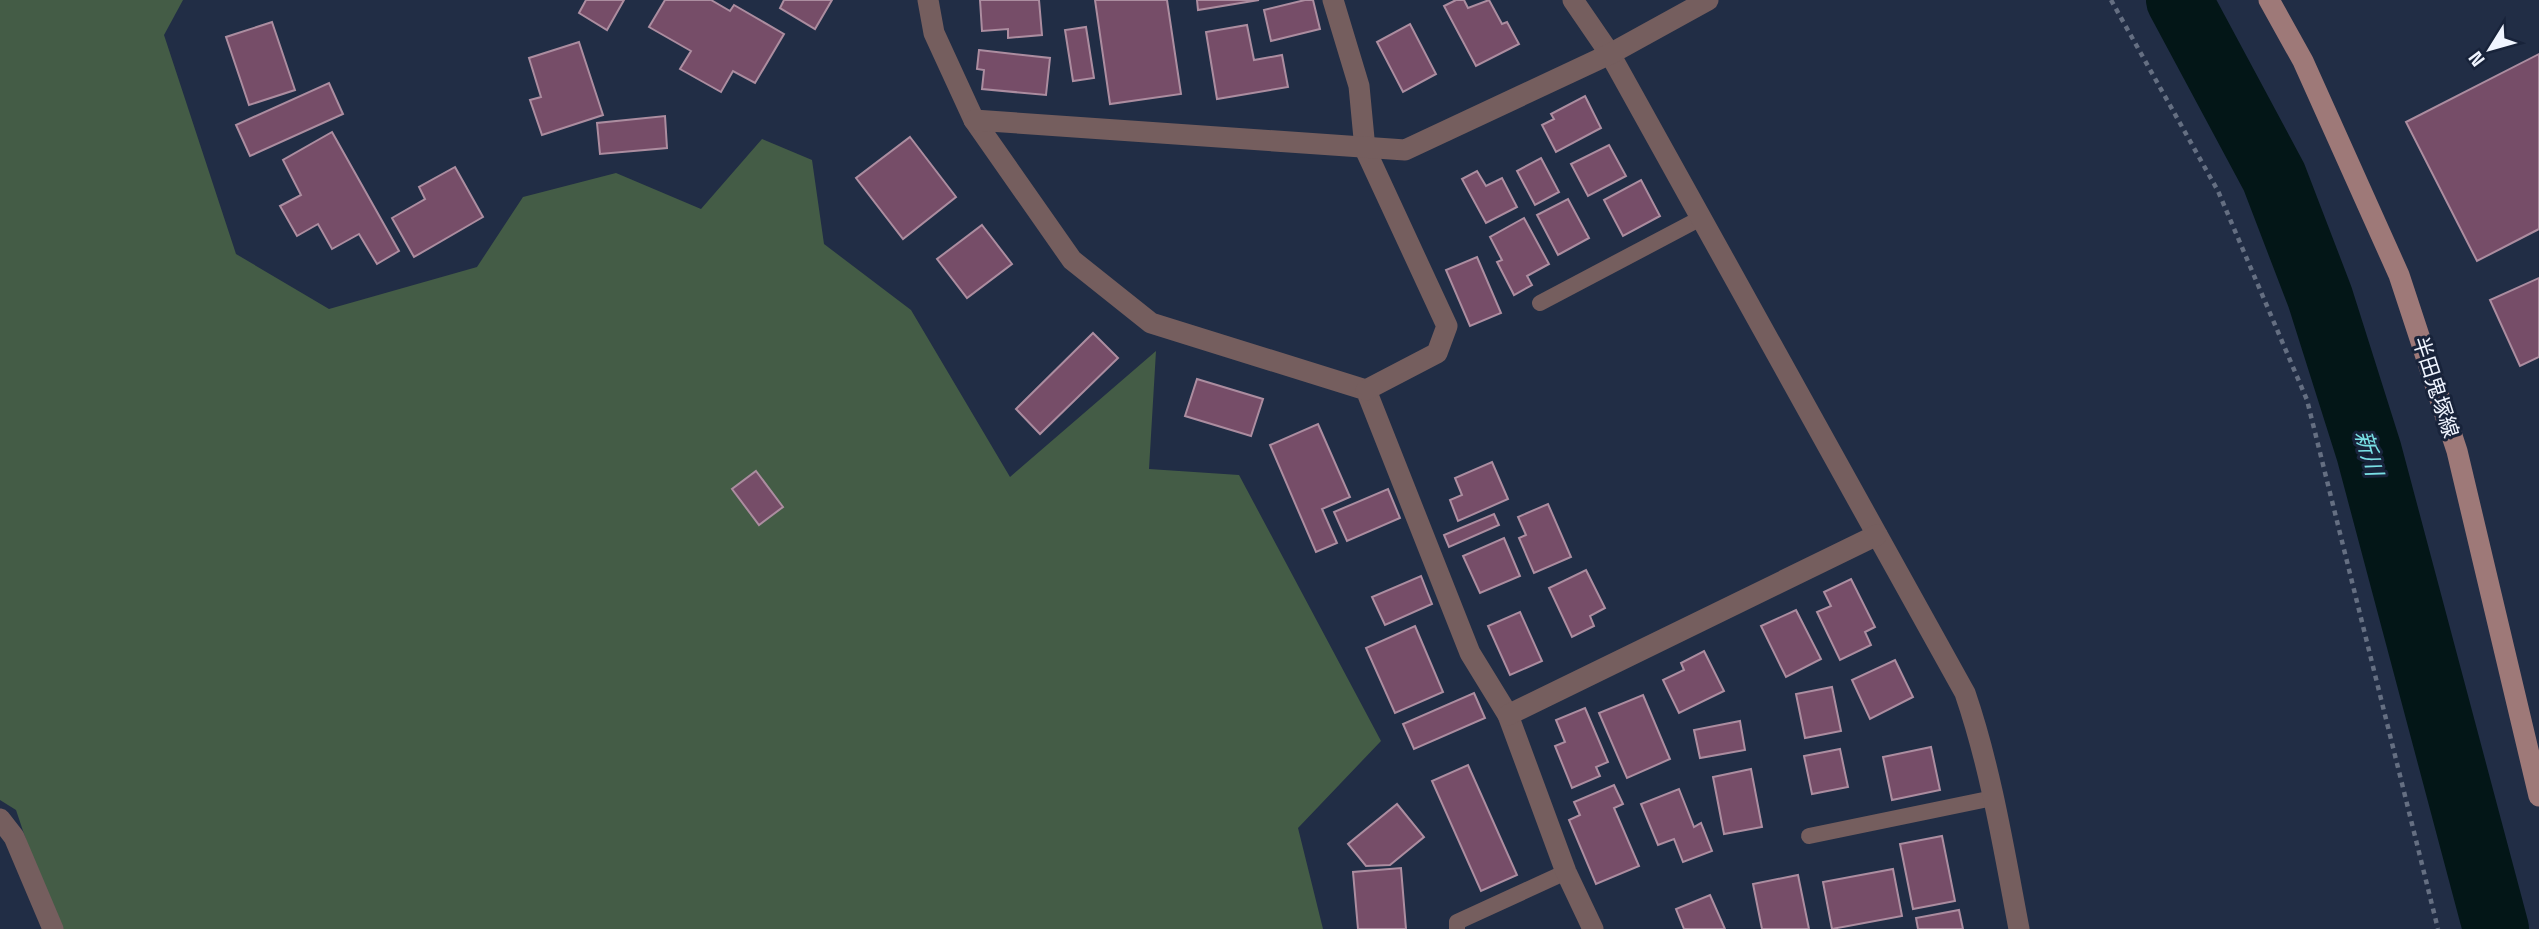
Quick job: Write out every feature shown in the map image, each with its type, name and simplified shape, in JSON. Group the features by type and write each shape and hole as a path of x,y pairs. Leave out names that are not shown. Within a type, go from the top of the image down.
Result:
{"main road":[{"name":"半田鬼塚線","path":"2269,0 2303,61 2399,275 2457,451 2539,796"}],"street":[{"path":"928,0 934,33 974,120 1072,260 1151,323 1366,390 1437,353 1447,326 1365,149 1359,86 1333,0"},
{"path":"1573,0 1610,54 1965,693 1993,798 2019,929"},
{"path":"974,120 1405,150 1610,54 1708,0"},
{"path":"1366,390 1470,653 1508,715 1566,872 1593,929"},
{"path":"1508,715 1877,535"},
{"path":"0,819 14,837 53,929"}],"lane":[{"path":"1540,303 1701,218"},
{"path":"1809,836 1993,798"},
{"path":"1457,929 1457,922 1566,872"}],"path":[{"path":"2111,0 2218,191 2306,400 2438,929"}],"green space":[{"path":"0,0 183,0 164,35 236,254 329,309 477,267 523,197 616,173 701,209 762,139 812,160 824,244 911,310 1010,477 1156,351 1149,469 1239,475 1381,741 1298,828 1323,929 56,929 16,810 0,800"}],"building":[{"path":"586,0 624,0 607,30 579,13"},
{"path":"665,0 711,0 730,11 734,5 784,34 755,83 733,71 721,92 680,69 691,51 649,27"},
{"path":"784,0 832,0 815,29 780,8"},
{"path":"980,0 1039,0 1042,35 1008,38 1008,29 982,31"},
{"path":"1095,0 1167,0 1181,94 1110,104"},
{"path":"1197,0 1259,0 1198,10"},
{"path":"1313,0 1320,29 1271,41 1264,10"},
{"path":"1456,0 1464,0 1468,8 1489,0 1502,24 1507,22 1519,44 1476,66 1444,6"},
{"path":"272,22 295,90 249,105 226,37"},
{"path":"1410,24 1436,74 1403,92 1377,42"},
{"path":"1247,25 1254,60 1282,55 1288,87 1217,99 1206,32"},
{"path":"1086,27 1094,78 1073,81 1065,30"},
{"path":"579,42 603,115 542,135 530,100 541,97 529,58"},
{"path":"979,50 1050,58 1046,95 982,89 984,70 977,69"},
{"path":"2539,54 2539,229 2477,261 2406,122"},
{"path":"329,83 343,114 250,156 236,125"},
{"path":"1585,96 1601,128 1556,152 1542,125 1554,119 1551,114"},
{"path":"665,116 667,148 600,154 597,123"},
{"path":"332,132 399,251 377,264 359,234 332,249 318,224 297,236 280,206 301,195 283,160"},
{"path":"910,137 956,197 903,239 856,178"},
{"path":"1609,145 1626,176 1588,196 1571,164"},
{"path":"1541,158 1559,192 1535,205 1517,171"},
{"path":"455,167 483,217 414,257 392,218 425,199 419,187"},
{"path":"1477,171 1486,186 1502,178 1517,207 1486,223 1462,179"},
{"path":"1641,180 1660,216 1623,236 1604,200"},
{"path":"1568,199 1589,238 1558,255 1537,215"},
{"path":"1524,218 1549,264 1527,276 1532,285 1514,295 1497,262 1502,260 1490,237"},
{"path":"982,225 1012,264 967,298 937,259"},
{"path":"1477,257 1501,313 1470,326 1446,270"},
{"path":"2539,278 2539,357 2520,366 2490,300"},
{"path":"1093,333 1118,358 1040,434 1016,409"},
{"path":"1197,379 1263,399 1251,436 1185,416"},
{"path":"1318,424 1350,497 1322,509 1337,543 1316,552 1270,445"},
{"path":"1492,462 1508,499 1458,521 1450,500 1462,495 1455,478"},
{"path":"756,471 783,507 759,525 732,489"},
{"path":"1388,489 1400,518 1347,541 1334,512"},
{"path":"1548,504 1571,557 1534,573 1519,538 1526,535 1518,517"},
{"path":"1494,514 1499,525 1449,547 1444,535"},
{"path":"1504,538 1520,576 1480,593 1463,556"},
{"path":"1586,570 1605,608 1590,616 1594,626 1572,637 1549,588"},
{"path":"1421,576 1432,604 1385,625 1372,597"},
{"path":"1851,579 1875,627 1865,632 1871,645 1840,660 1817,612 1831,606 1824,592"},
{"path":"1796,610 1821,659 1786,677 1761,626"},
{"path":"1520,612 1542,661 1510,675 1488,626"},
{"path":"1415,626 1443,692 1395,713 1366,648"},
{"path":"1704,651 1724,691 1679,713 1663,680 1684,670 1681,663"},
{"path":"1895,660 1913,697 1870,719 1852,680"},
{"path":"1832,687 1841,731 1805,738 1796,694"},
{"path":"1474,693 1485,718 1414,749 1403,724"},
{"path":"1643,695 1670,759 1627,778 1599,713"},
{"path":"1585,708 1608,762 1596,767 1600,776 1572,788 1555,746 1565,742 1556,720"},
{"path":"1740,721 1745,750 1700,758 1694,730"},
{"path":"1931,747 1940,790 1892,800 1883,757"},
{"path":"1840,749 1848,787 1812,794 1804,756"},
{"path":"1468,765 1517,875 1481,891 1432,781"},
{"path":"1751,769 1762,827 1724,834 1713,777"},
{"path":"1614,785 1623,804 1614,808 1639,866 1596,884 1569,820 1580,815 1574,802"},
{"path":"1679,789 1694,827 1701,823 1712,851 1683,862 1674,839 1658,845 1641,804"},
{"path":"1397,804 1424,837 1390,865 1366,866 1348,844"},
{"path":"1942,836 1955,901 1913,909 1900,844"},
{"path":"1401,868 1406,929 1358,929 1353,872"},
{"path":"1893,869 1902,916 1832,929 1823,882"},
{"path":"1798,875 1809,929 1762,929 1753,884"},
{"path":"1710,895 1725,929 1684,929 1676,909"},
{"path":"1959,910 1963,929 1918,929 1916,918"}],"waterway":[{"name":"新川","path":"2179,0 2274,177 2320,297 2369,452 2496,929"}]}
